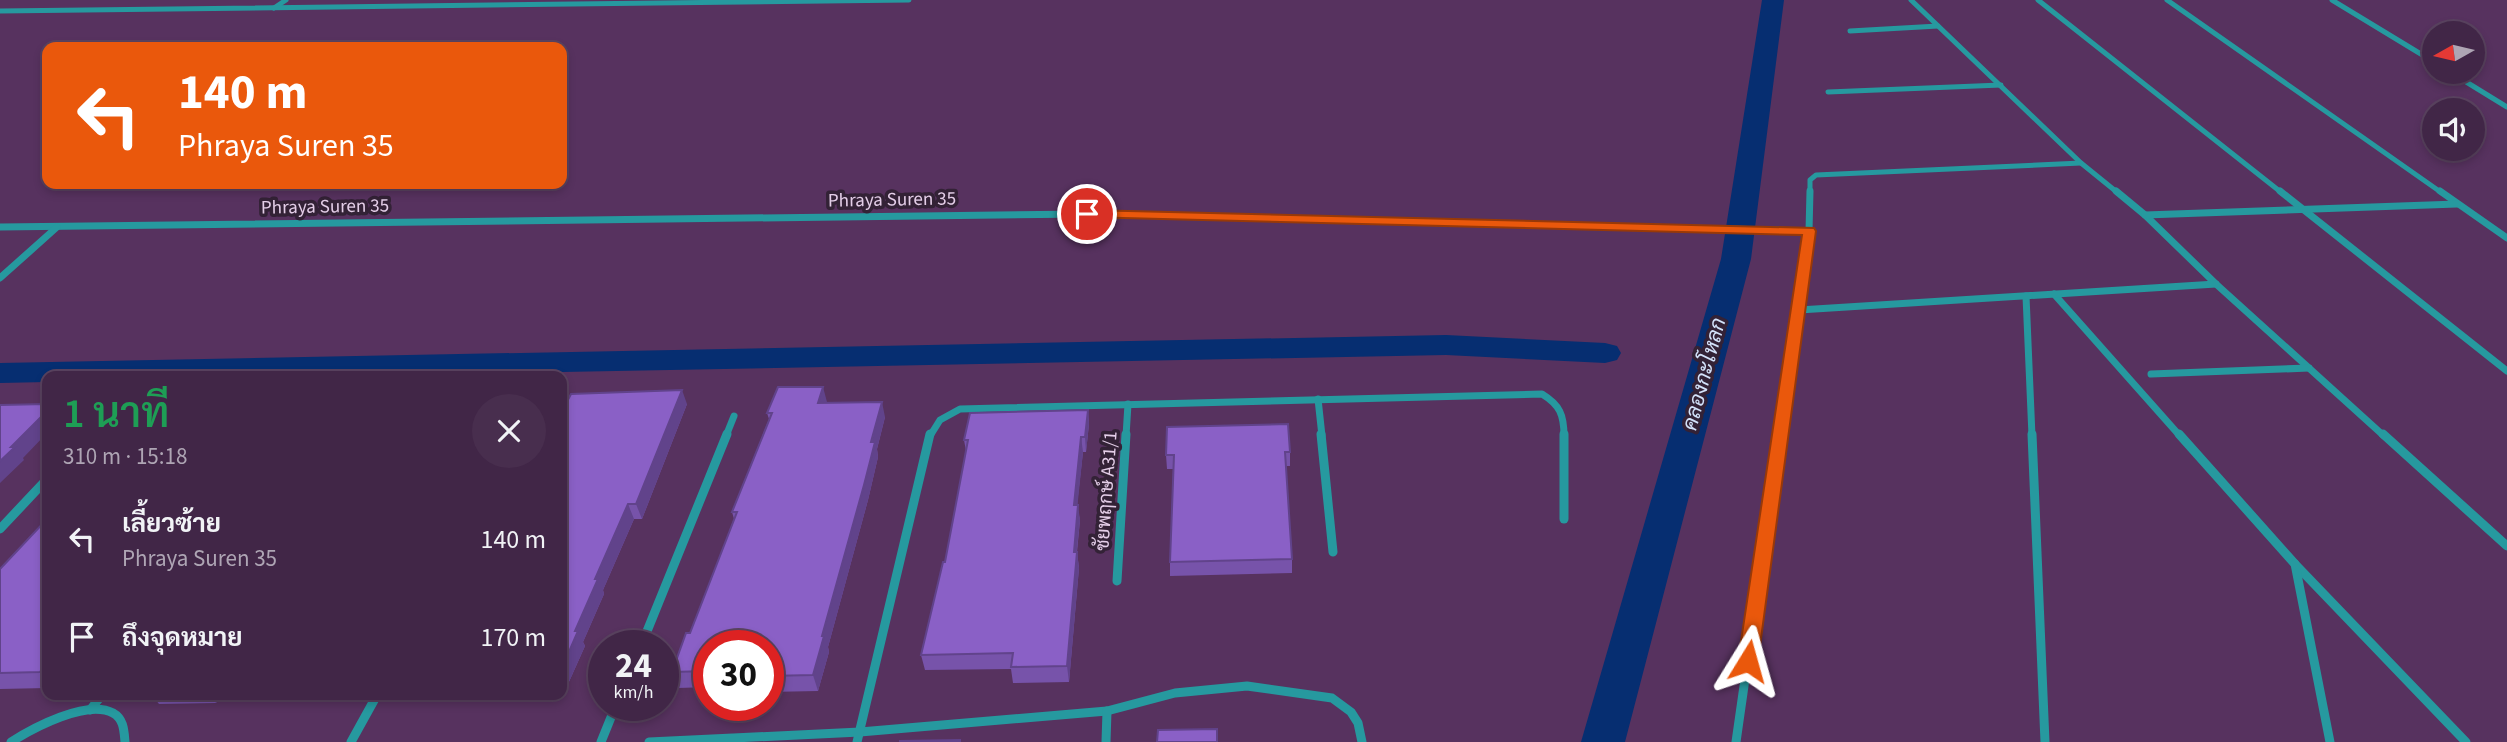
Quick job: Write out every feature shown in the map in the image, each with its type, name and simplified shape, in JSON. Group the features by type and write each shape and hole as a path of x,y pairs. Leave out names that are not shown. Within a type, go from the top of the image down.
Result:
{"street":[{"path":"274,9 286,0"},
{"path":"0,11 909,0"},
{"path":"1912,0 2081,163 2145,215 2216,284 2507,546"},
{"path":"2038,0 2507,371"},
{"path":"2167,0 2507,238"},
{"path":"2332,0 2422,55"},
{"path":"1850,31 1938,26"},
{"path":"2470,84 2507,107"},
{"path":"1828,92 2001,86"},
{"path":"1736,742 1799,310 1809,231 1810,180 1816,175 2081,163"},
{"path":"2145,215 2458,204"},
{"name":"Phraya Suren 35","path":"0,227 1087,214 1809,231"},
{"path":"0,278 58,227"},
{"path":"1799,310 2216,284"},
{"path":"2054,294 2295,564 2466,742"},
{"path":"2026,296 2045,742"},
{"path":"2151,374 2310,368"},
{"path":"858,737 933,427 950,413 974,407 1531,393 1550,397 1557,403 1564,421 1564,519"},
{"path":"1318,399 1333,552"},
{"name":"ชัยพฤกษ์ A31/1","path":"1117,581 1128,404"},
{"path":"647,630 734,416"},
{"path":"0,529 42,484"},
{"path":"2295,564 2330,742"},
{"path":"649,742 858,737 1107,711 1175,693 1247,686 1332,698 1351,712 1358,723 1362,742"},
{"path":"90,710 98,700"},
{"path":"351,742 374,700"},
{"path":"11,742 46,721 90,710 108,712 120,718 126,728 125,742"},
{"path":"1106,742 1107,711"},
{"path":"601,742 610,721"}],"building":[{"path":"778,387 823,387 818,403 882,402 871,442 875,442 813,675 784,676 784,630 693,630 693,671 679,672 679,652 686,633 690,633 737,512 732,512 772,413 767,413"},
{"path":"682,390 636,504 628,504 595,579 598,579 567,656 567,402 571,394"},
{"path":"42,404 42,416 0,461 0,405"},
{"path":"1088,410 1085,437 1081,437 1074,505 1078,505 1074,552 1077,552 1067,666 1011,667 1013,653 921,655 945,562 968,440 964,440 970,413"},
{"path":"1288,424 1290,452 1285,452 1292,559 1170,562 1174,455 1166,455 1167,427"},
{"path":"42,524 40,672 0,673 0,569"},
{"path":"1217,729 1217,742 1157,742 1158,730"},
{"path":"900,741 960,742 900,742"}],"waterway":[{"name":"คลองกะโหลก","path":"1603,742 1736,259 1773,0"},
{"path":"103,371 1446,345 1605,353"},
{"path":"0,373 42,372"}],"route":[{"path":"1087,214 1809,231 1748,661"}]}
